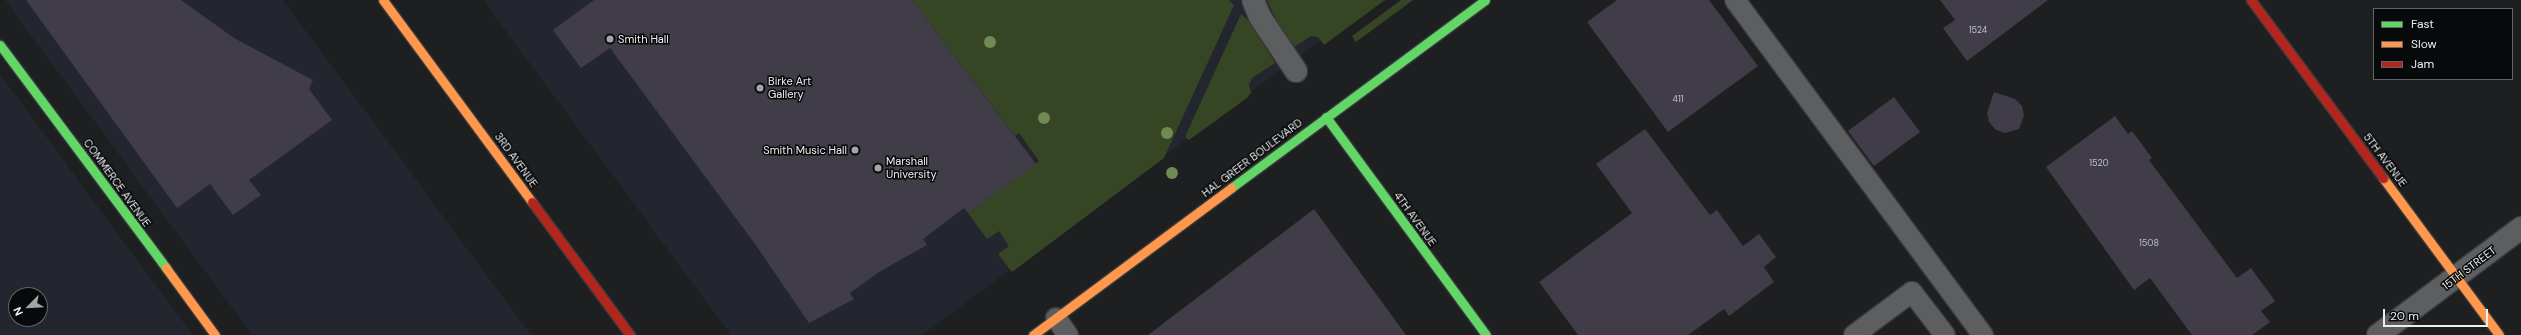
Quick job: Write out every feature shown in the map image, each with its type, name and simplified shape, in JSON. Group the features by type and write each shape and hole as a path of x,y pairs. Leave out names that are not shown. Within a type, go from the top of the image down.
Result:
{"main road":[{"name":"3RD AVENUE","path":"383,0 630,335"},
{"name":"HAL GREER BOULEVARD","path":"1033,335 1485,0"},
{"name":"5TH AVENUE","path":"2251,0 2499,335"},
{"name":"COMMERCE AVENUE","path":"0,45 215,335"},
{"name":"4TH AVENUE","path":"1326,118 1486,335"}],"street":[{"path":"1254,0 1260,16 1296,70"},
{"name":"15TH STREET","path":"2378,335 2521,228"}],"lane":[{"path":"1735,0 1983,335"},
{"path":"1854,335 1912,292 1945,335"},
{"path":"1056,318 1068,335"}],"shaded area":[{"path":"5,0 283,0 531,335 252,335"},
{"name":"Marshall University","path":"483,0 1375,0 922,335 731,335"},
{"path":"0,74 165,298 193,335 0,335"}],"green space":[{"path":"912,0 1229,0 1234,5 1164,158 1012,272 998,254 1009,246 999,231 987,239 968,213 1039,161 1019,133 1015,136"},
{"path":"1267,0 1385,0 1324,45 1318,37 1311,36 1294,47 1277,22"},
{"path":"1401,0 1413,0 1356,42 1352,36"},
{"path":"1241,14 1248,20 1275,63 1252,78 1249,85 1251,93 1247,98 1189,140 1185,137"}],"building":[{"path":"26,0 181,0 234,38 313,80 309,89 332,120 249,180 261,195 233,215 210,184 177,208"},
{"name":"Smith Music Hall","path":"594,0 912,0 1036,164 968,213 964,208 923,239 927,245 879,272 850,293 854,299 809,323 755,244 610,48 581,68 553,30"},
{"path":"1617,0 1709,0 1758,66 1668,132 1587,22"},
{"path":"1940,0 2048,0 1967,61 1943,28 1955,20"},
{"path":"1994,92 2015,99 2022,106 2024,116 2019,129 2005,133 1996,130 1989,122 1987,113"},
{"path":"1894,97 1920,132 1874,166 1848,131"},
{"path":"2115,116 2128,134 2132,131 2152,158 2149,160 2237,278 2251,268 2275,301 2261,311 2270,322 2252,335 2192,335 2150,278 2134,290 2046,167"},
{"path":"1645,129 1710,215 1717,210 1743,246 1759,234 1776,257 1764,267 1774,282 1729,316 1724,309 1688,335 1578,335 1539,282 1632,213 1596,164"},
{"path":"1314,209 1406,335 1148,335"}],"traffic: fast":[{"path":"1231,188 1485,0"},
{"path":"0,45 166,268"},
{"path":"1326,117 1486,335"}],"traffic: slow":[{"path":"383,0 532,202"},
{"path":"2383,178 2499,335"},
{"path":"1033,335 1231,188"},
{"path":"166,268 215,335"}],"traffic: jam":[{"path":"2251,0 2383,178"},
{"path":"532,202 630,335"}],"place":[{"name":"Smith Hall","path":"610,39"},
{"name":"Birke Art Gallery","path":"760,88"},
{"name":"Smith Music Hall","path":"855,150"},
{"name":"Marshall University","path":"878,168"}]}
